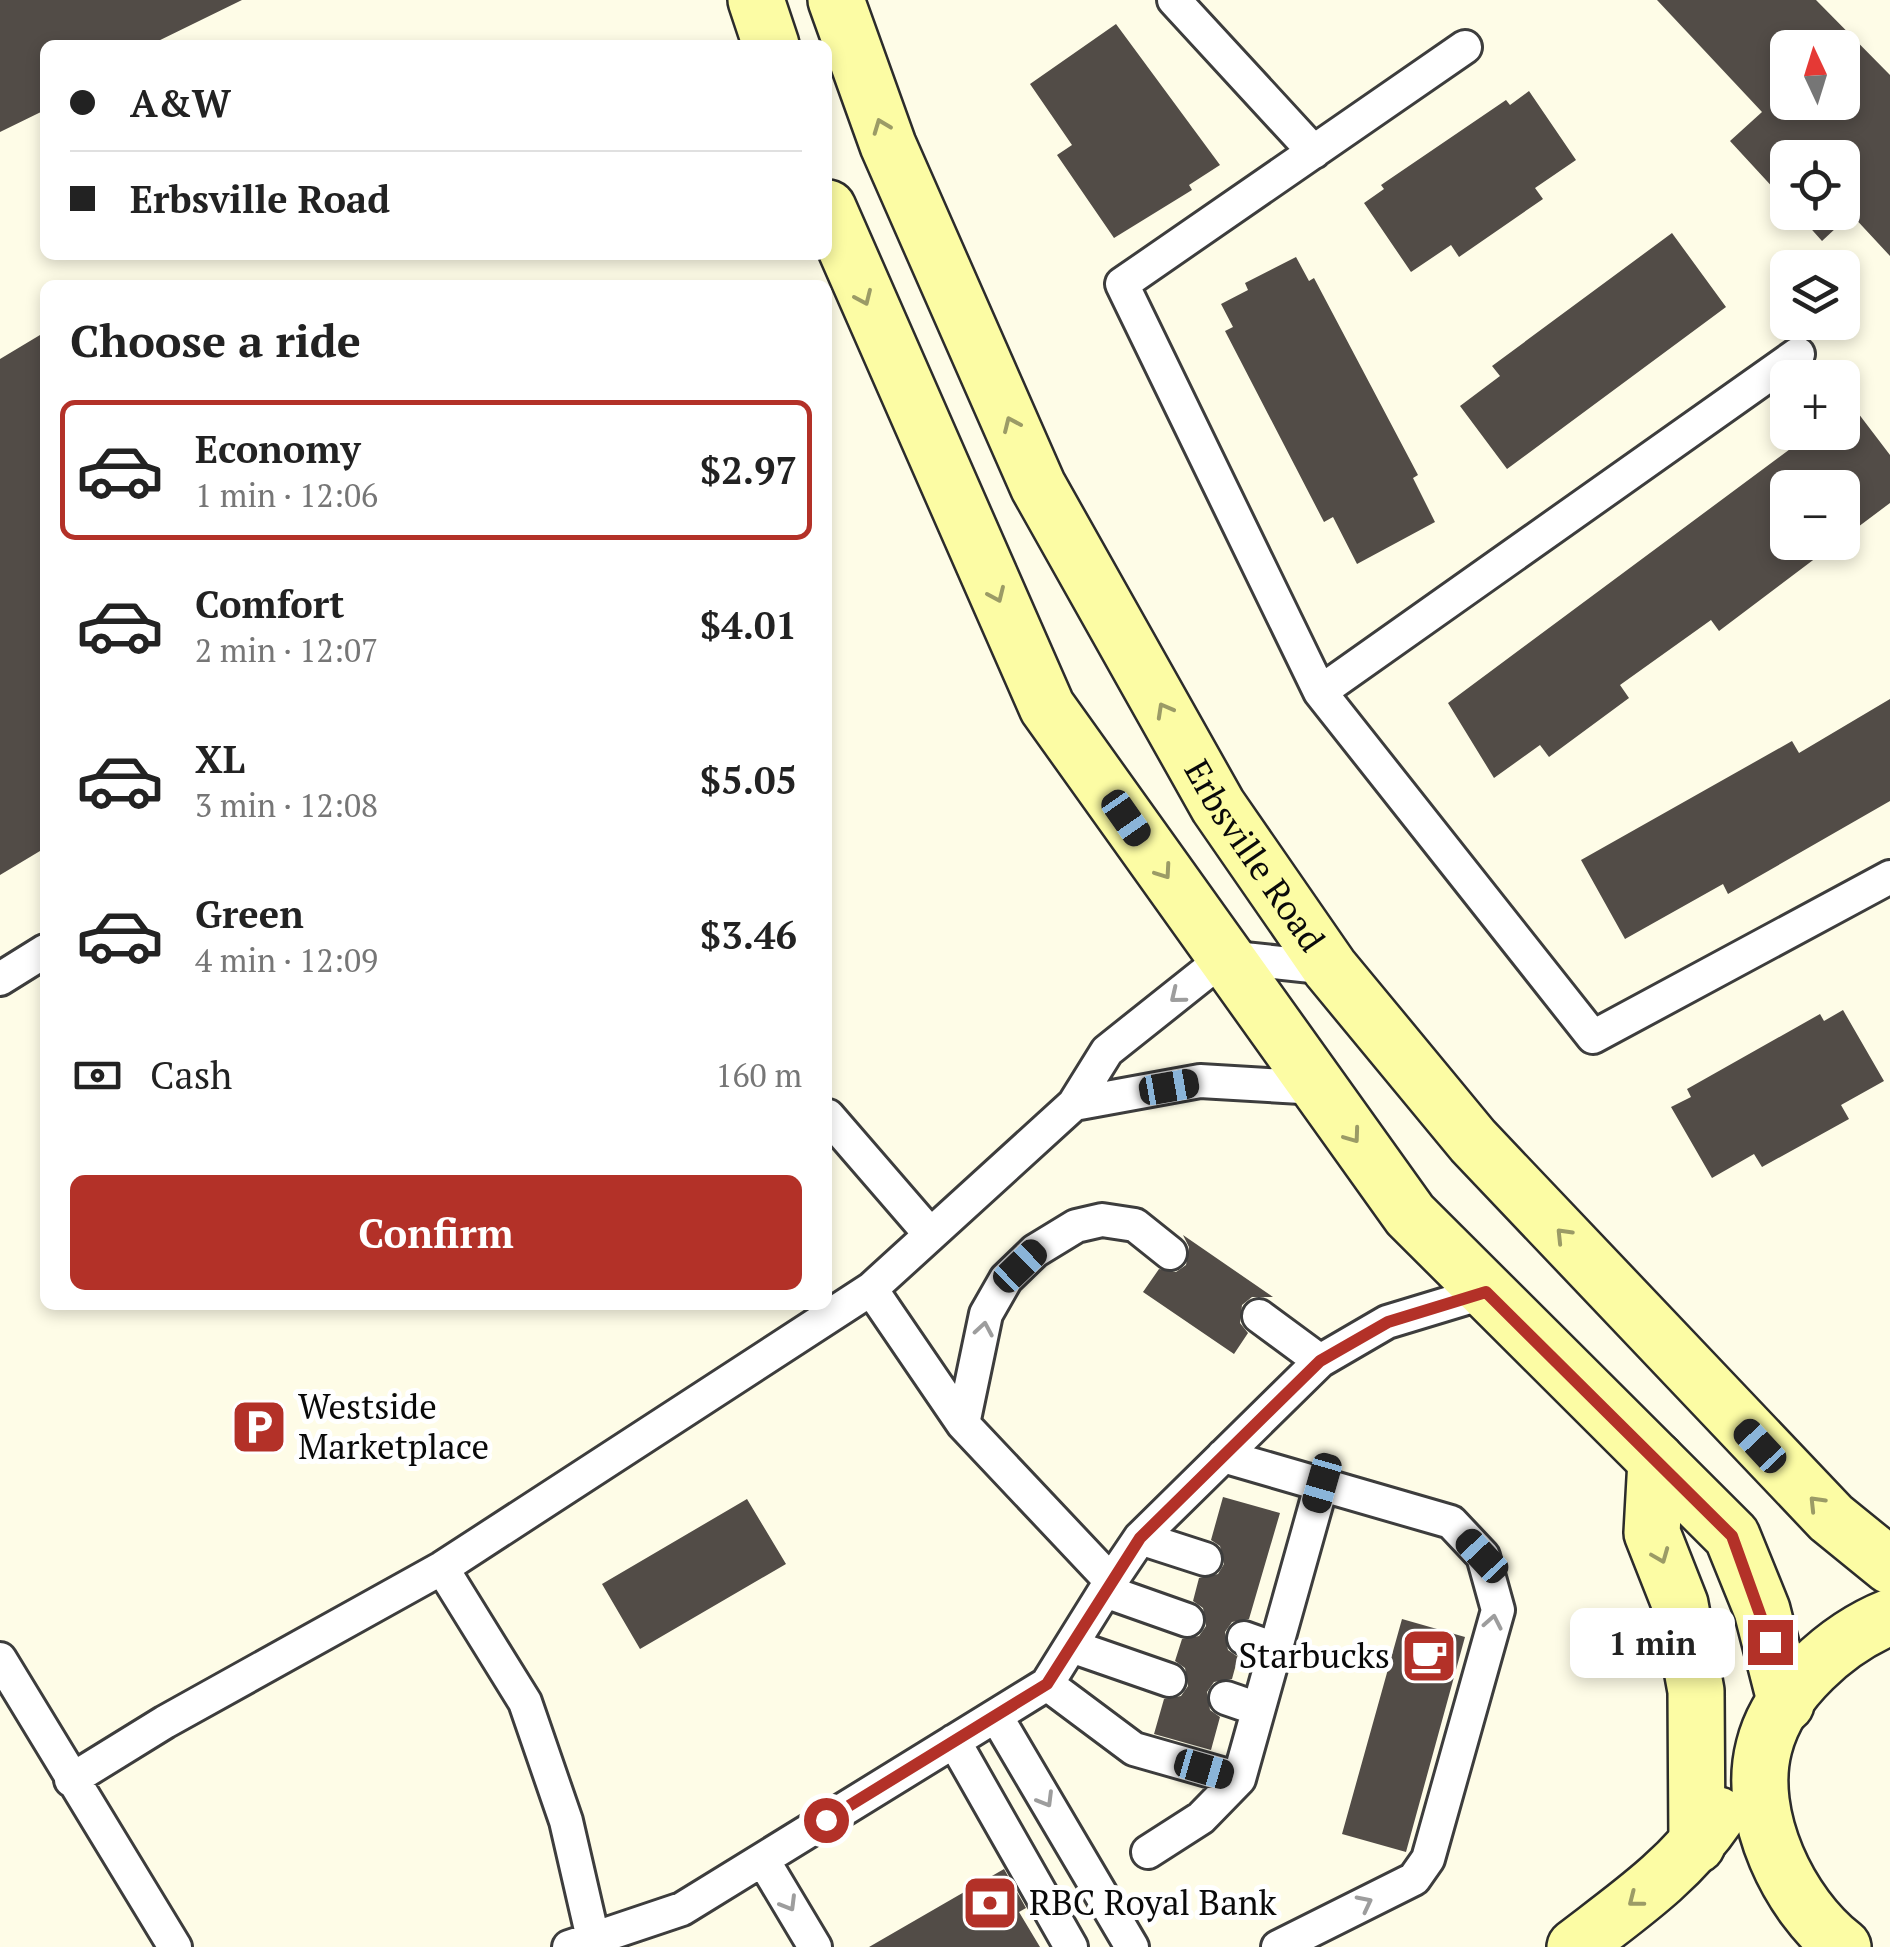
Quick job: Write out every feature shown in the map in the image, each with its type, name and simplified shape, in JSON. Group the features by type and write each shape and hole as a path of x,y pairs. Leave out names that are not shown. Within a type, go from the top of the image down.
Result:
{"main road":[{"path":"756,0 769,40"},
{"name":"Erbsville Road","path":"836,0 888,144 1038,486 1218,806 1330,968 1473,1141 1831,1518 1890,1566"},
{"path":"832,217 1047,707 1410,1215 1732,1536 1762,1610 1775,1726 1763,1796 1770,1840 1800,1905 1842,1947"},
{"path":"1656,1460 1652,1533 1680,1604 1696,1691 1698,1846"},
{"path":"1575,1947 1698,1846 1805,1675 1835,1648 1890,1617"}],"lane":[{"path":"1174,0 1314,152"},
{"path":"1465,47 1122,284 1320,692 1593,1037 1890,877"},
{"path":"1320,692 1798,354"},
{"path":"0,979 40,955"},
{"path":"71,1780 164,1722 442,1568 871,1289 1074,1104 1107,1052 1224,957 1330,968"},
{"path":"1074,1104 1200,1081 1318,1088"},
{"path":"832,1121 930,1234"},
{"path":"963,1424 986,1314 1006,1279 1035,1252 1076,1226 1102,1220 1135,1225 1170,1253"},
{"path":"871,1289 963,1424 1108,1586 1188,1620"},
{"path":"442,1568 525,1702 566,1821 586,1944 682,1909 1047,1684 1140,1538 1331,1353 1388,1322 1486,1292"},
{"path":"1259,1316 1331,1353"},
{"path":"1223,1456 1451,1522 1482,1556 1498,1610 1428,1859 1414,1879 1278,1947"},
{"path":"1148,1852 1201,1818 1239,1779 1258,1709 1260,1643 1277,1582 1322,1483"},
{"path":"1140,1538 1205,1559"},
{"path":"1071,1646 1170,1680"},
{"path":"0,1659 175,1947"},
{"path":"1047,1684 1134,1749 1239,1779"},
{"path":"1226,1698 1258,1709"},
{"path":"996,1716 1132,1947"},
{"path":"954,1741 1072,1947"},
{"path":"762,1860 815,1947"}],"building":[{"path":"0,0 242,0 160,40 40,40 40,112 0,132"},
{"path":"1657,0 1816,0 1846,30 1770,30 1770,120 1860,120 1860,45 1890,75 1890,256 1860,224 1860,140 1770,140 1770,184 1730,141 1762,112"},
{"path":"1116,24 1220,165 1189,185 1192,190 1114,238 1057,155 1072,145 1030,84"},
{"path":"1529,91 1576,160 1535,188 1543,199 1459,257 1451,245 1411,272 1364,203 1384,189 1381,185 1506,100 1510,105"},
{"path":"1812,230 1834,230 1822,241"},
{"path":"1672,233 1726,307 1507,469 1460,406 1500,376 1492,366"},
{"path":"1296,257 1309,281 1314,278 1418,475 1413,478 1435,522 1357,564 1333,517 1324,522 1225,331 1233,327 1221,304 1248,290 1245,283"},
{"path":"40,335 40,851 0,875 0,359"},
{"path":"1860,416 1890,455 1890,503 1860,526 1860,470 1770,470 1770,560 1813,560 1719,631 1711,620 1620,685 1629,698 1549,757 1540,745 1494,778 1448,703 1789,450 1860,450"},
{"path":"1890,699 1890,801 1728,894 1723,884 1625,939 1581,860 1792,741 1799,753"},
{"path":"1843,1010 1884,1081 1841,1105 1849,1119 1762,1167 1754,1154 1712,1178 1671,1107 1691,1097 1687,1089 1820,1014 1824,1021"},
{"path":"1183,1235 1273,1297 1252,1297 1242,1305 1240,1323 1248,1333 1234,1354 1143,1292 1159,1269 1176,1272 1186,1265 1189,1247"},
{"path":"1223,1497 1280,1513 1249,1619 1232,1622 1225,1632 1228,1650 1238,1657 1232,1679 1214,1682 1207,1692 1210,1710 1220,1717 1211,1750 1154,1734 1164,1699 1181,1696 1188,1686 1185,1668 1175,1661 1182,1639 1199,1636 1206,1626 1203,1608 1193,1601 1199,1578 1218,1574 1224,1564 1220,1546 1211,1540"},
{"path":"747,1499 786,1564 640,1649 602,1584"},
{"path":"1402,1619 1465,1637 1406,1852 1342,1834"},
{"name":"RBC Royal Bank","path":"1004,1869 1026,1908 1019,1912 1040,1947 869,1947"}],"place":[{"name":"Westside Marketplace","path":"259,1427"},
{"name":"Starbucks","path":"1429,1656"},
{"name":"RBC Royal Bank","path":"990,1903"}],"route":[{"path":"826,1820 1047,1684 1140,1538 1320,1361 1342,1344 1388,1322 1486,1292 1732,1536 1762,1610 1770,1642"}]}
